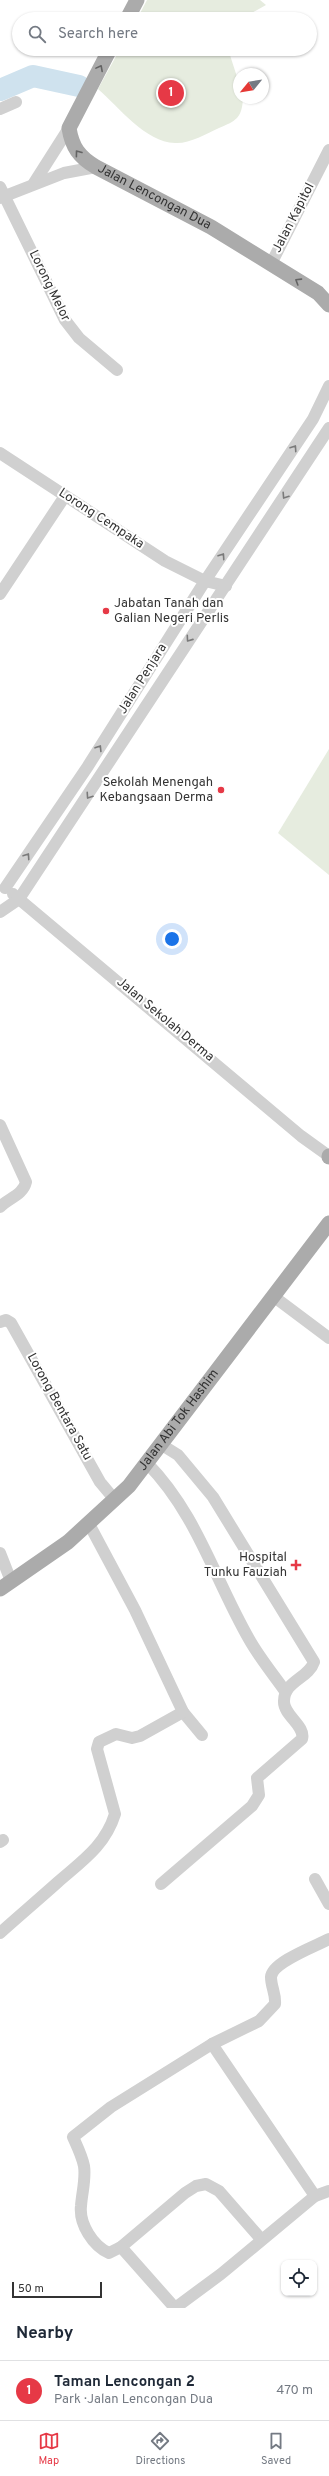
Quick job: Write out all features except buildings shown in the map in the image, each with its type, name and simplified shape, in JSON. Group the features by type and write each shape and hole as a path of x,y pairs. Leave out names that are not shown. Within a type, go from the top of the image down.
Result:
{"main road":[{"path":"131,12 137,0"},
{"path":"69,128 106,56"},
{"name":"Jalan Lencongan Dua","path":"69,128 76,151 84,160 211,227 318,294 329,305"},
{"name":"Jalan Abi Tok Hashim","path":"6,1585 89,1524 115,1500 162,1445 329,1223"}],"street":[{"path":"0,109 16,102"},
{"path":"34,183 69,128"},
{"name":"Jalan Kapitol","path":"271,264 329,150"},
{"path":"1,194 64,173 96,167"},
{"name":"Lorong Melor","path":"1,194 71,329 93,351 117,370"},
{"name":"Jalan Penjara","path":"3,886 88,766 205,581 313,419 329,386"},
{"path":"2,910 19,900 102,777 168,671 226,586 329,428"},
{"name":"Lorong Cempaka","path":"0,453 165,561 205,581 226,586"},
{"path":"0,594 65,496"},
{"path":"2,910 3,886"},
{"name":"Jalan Sekolah Derma","path":"3,886 301,1136 329,1156"},
{"path":"0,1125 26,1182 25,1188 20,1193 0,1207"},
{"path":"273,1296 329,1338"},
{"name":"Lorong Bentara Satu","path":"0,1322 6,1320 11,1323 100,1482 115,1500"},
{"path":"161,1884 252,1806 259,1795 257,1778 302,1740 302,1733 284,1706 286,1691 311,1668 314,1662 285,1618 235,1530 213,1497 178,1455 162,1445"},
{"path":"147,1463 168,1485 195,1527 248,1638 286,1691"},
{"path":"89,1524 135,1610 183,1712 202,1736"},
{"path":"0,1552 6,1585"},
{"path":"0,1933 82,1863 98,1847 112,1825 115,1814 98,1749 99,1742 116,1734 132,1738 140,1736 183,1712"},
{"path":"315,1878 329,1904"},
{"path":"261,2239 219,2191 206,2184 196,2186 185,2193 121,2247 110,2253 100,2249 86,2230 80,2207 85,2179 84,2166 73,2137 111,2107 212,2044 259,2021 271,2010 275,1998 271,1977 275,1968 329,1939"},
{"path":"212,2044 315,2196"},
{"path":"121,2247 175,2308 221,2274 261,2239 315,2196 329,2191"}],"shaded area":[{"path":"147,0 260,0 266,5 254,12 141,12"},
{"path":"116,56 230,56 234,68 233,104 242,104 241,110 234,121 197,138 180,143 164,141 153,137 134,123 98,89"},
{"path":"329,749 329,875 278,833"}],"waterway":[{"path":"0,90 33,76 79,86"}],"place":[{"name":"Taman Lencongan 2","path":"171,93"},
{"name":"Jabatan Tanah dan Galian Negeri Perlis","path":"106,611"},
{"name":"Sekolah Menengah Kebangsaan Derma","path":"221,790"},
{"name":"Hospital Tunku Fauziah","path":"296,1565"}]}
